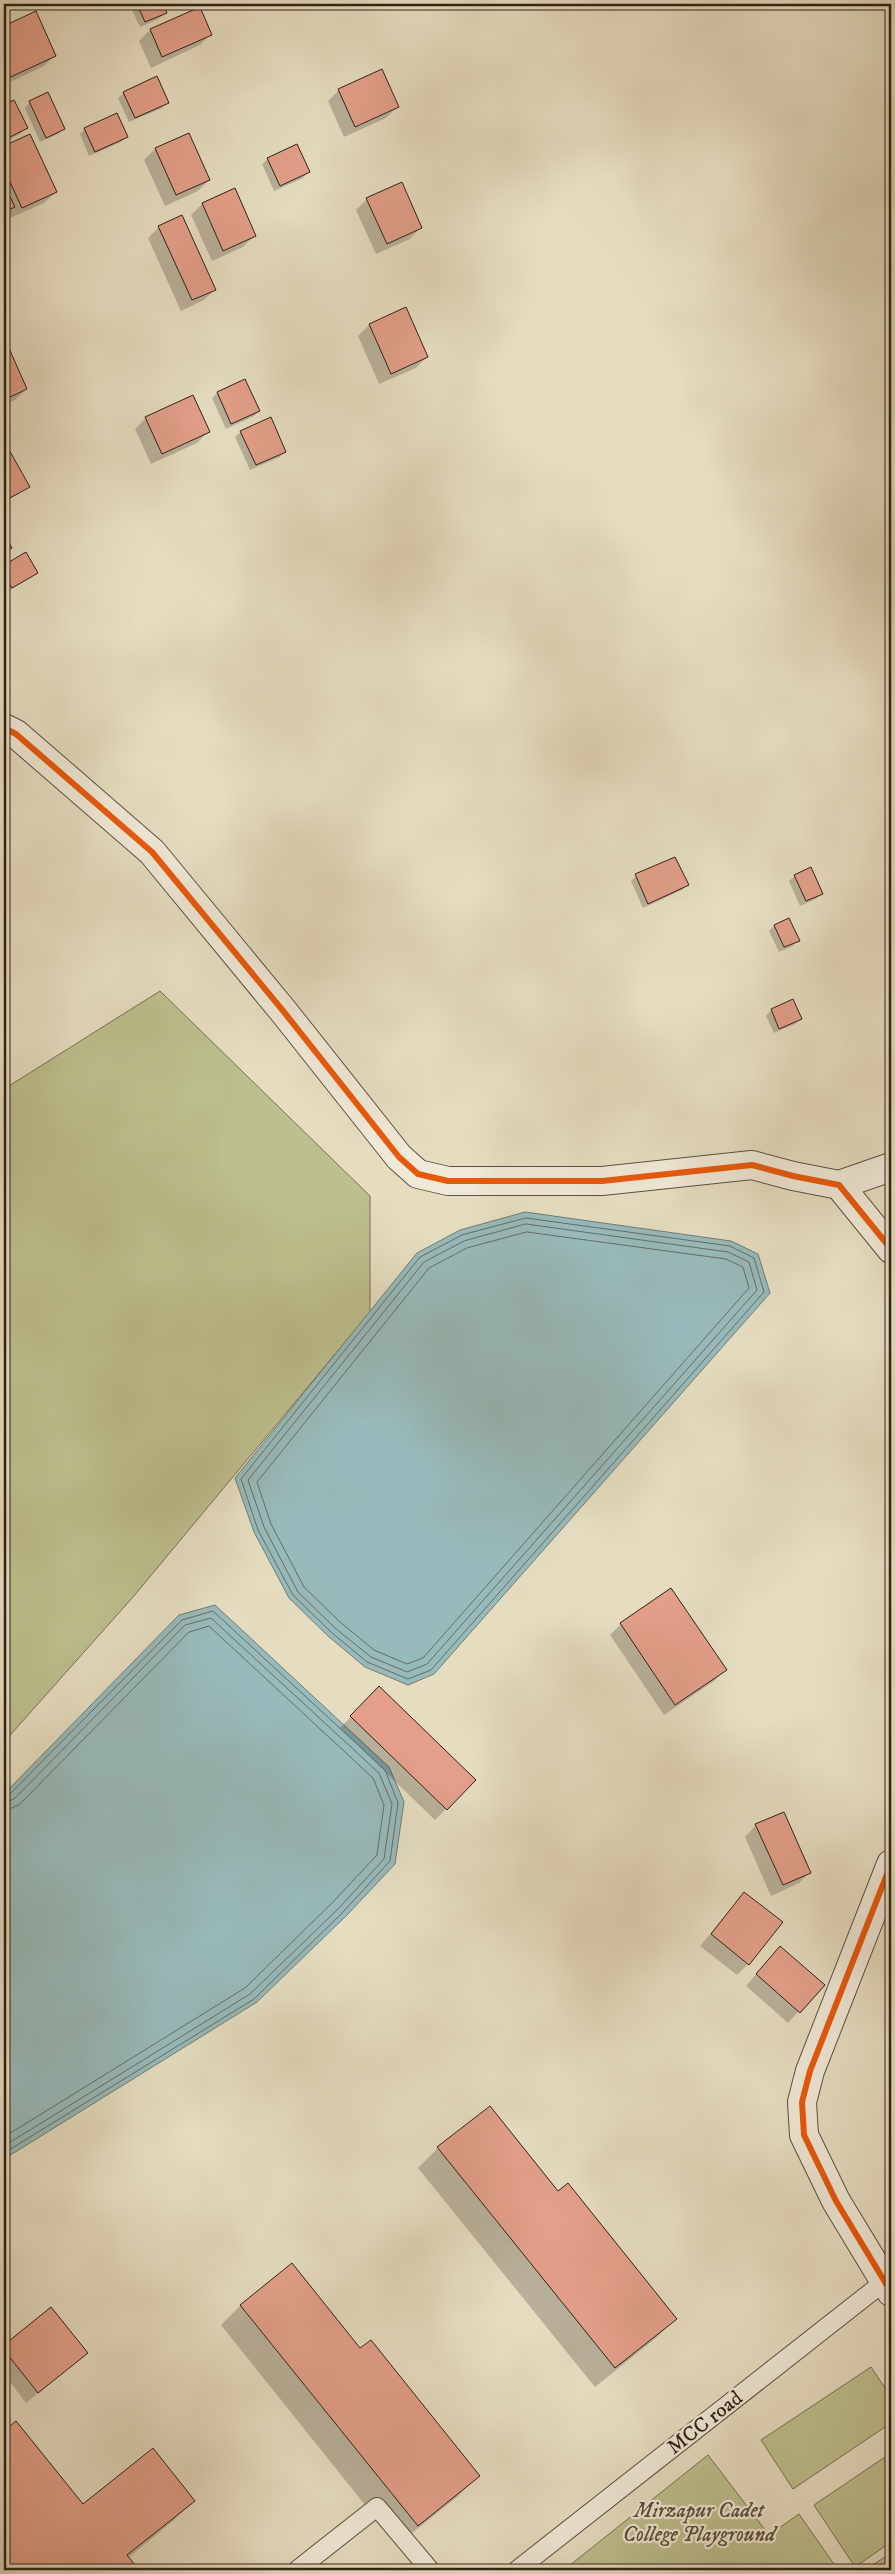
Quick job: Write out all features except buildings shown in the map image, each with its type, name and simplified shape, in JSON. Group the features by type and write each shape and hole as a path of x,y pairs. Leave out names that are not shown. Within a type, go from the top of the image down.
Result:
{"street":[{"path":"4,728 16,734 152,852 284,1012 399,1157 418,1174 448,1181 602,1181 752,1166 840,1185 891,1167"},
{"path":"840,1185 891,1249"},
{"path":"889,2283 817,2164 804,2135 802,2102 810,2071 884,1903 891,1864"}],"lane":[{"name":"MCC road","path":"517,2570 889,2283"},
{"path":"297,2570 377,2507 430,2570"}],"green space":[{"path":"160,991 370,1196 370,1312 133,1597 4,1742 4,1089"},
{"path":"871,2367 891,2397 891,2423 793,2489 761,2440"},
{"path":"891,2453 891,2542 855,2567 814,2505"},
{"name":"Mirzapur Cadet College Playground","path":"708,2455 769,2535 799,2514 838,2570 564,2570"},
{"path":"891,2553 891,2570 865,2570"}],"water":[{"path":"525,1212 731,1241 758,1254 770,1293 434,1674 408,1685 365,1667 328,1636 289,1598 254,1532 235,1478 417,1253 460,1230"},
{"path":"215,1605 389,1767 404,1802 395,1864 347,1915 257,2002 4,2159 4,1794 179,1615"}],"cycle path":[{"path":"4,728 16,734 152,852 284,1012 399,1157 418,1174 448,1181 602,1181 752,1165 793,1176 839,1185 891,1249"},
{"path":"891,1864 810,2071 802,2102 804,2135 836,2201 891,2292"}]}
